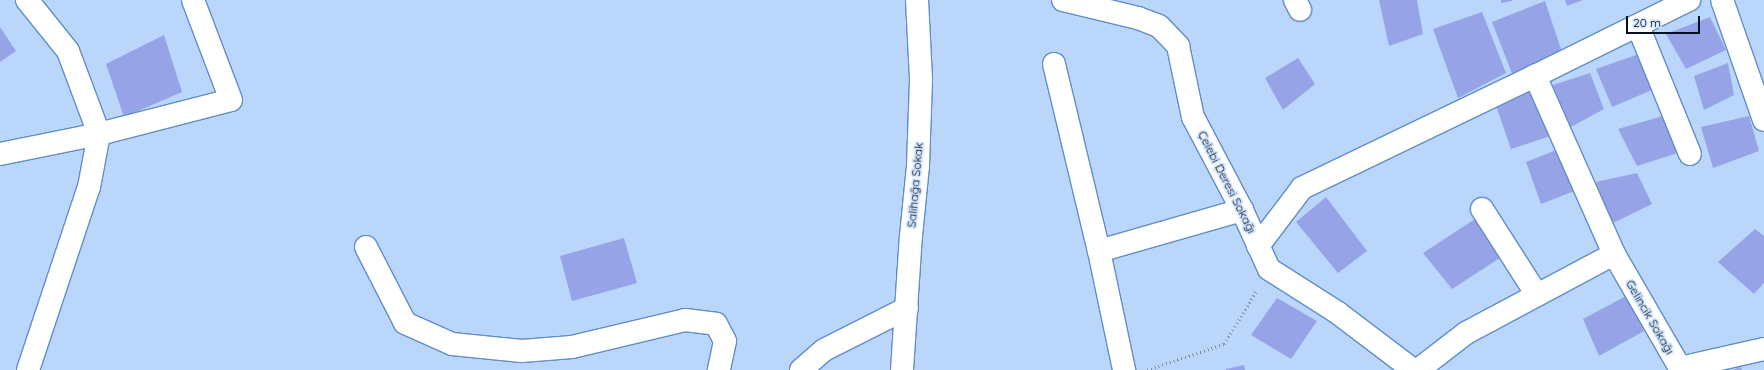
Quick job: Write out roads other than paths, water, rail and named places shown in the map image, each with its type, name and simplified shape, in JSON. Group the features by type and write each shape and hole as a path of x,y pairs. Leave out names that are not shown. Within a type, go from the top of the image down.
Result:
{"street":[{"path":"27,0 68,51 99,134 89,187 28,370"},
{"path":"0,154 99,134 231,100 193,0"},
{"name":"Salihağa Sokak","path":"902,370 918,166 921,79 917,0"},
{"name":"Çelebi Deresi Sokağı","path":"1063,0 1138,18 1159,26 1178,46 1193,117 1242,210 1269,269 1338,312 1413,370"},
{"path":"1258,246 1302,188 1689,0"},
{"path":"1722,0 1764,120"},
{"path":"1638,26 1690,154"},
{"path":"1054,64 1099,251 1124,370"},
{"path":"1418,370 1466,333 1614,254 1535,76"},
{"path":"1482,209 1537,295"},
{"path":"1099,251 1242,210"},
{"path":"366,247 405,323 452,344 522,351 572,347 686,320 716,324 725,341 719,370"},
{"name":"Gelincik Sokağı","path":"1614,254 1680,368 1764,350"},
{"path":"800,370 824,350 907,308"}]}
